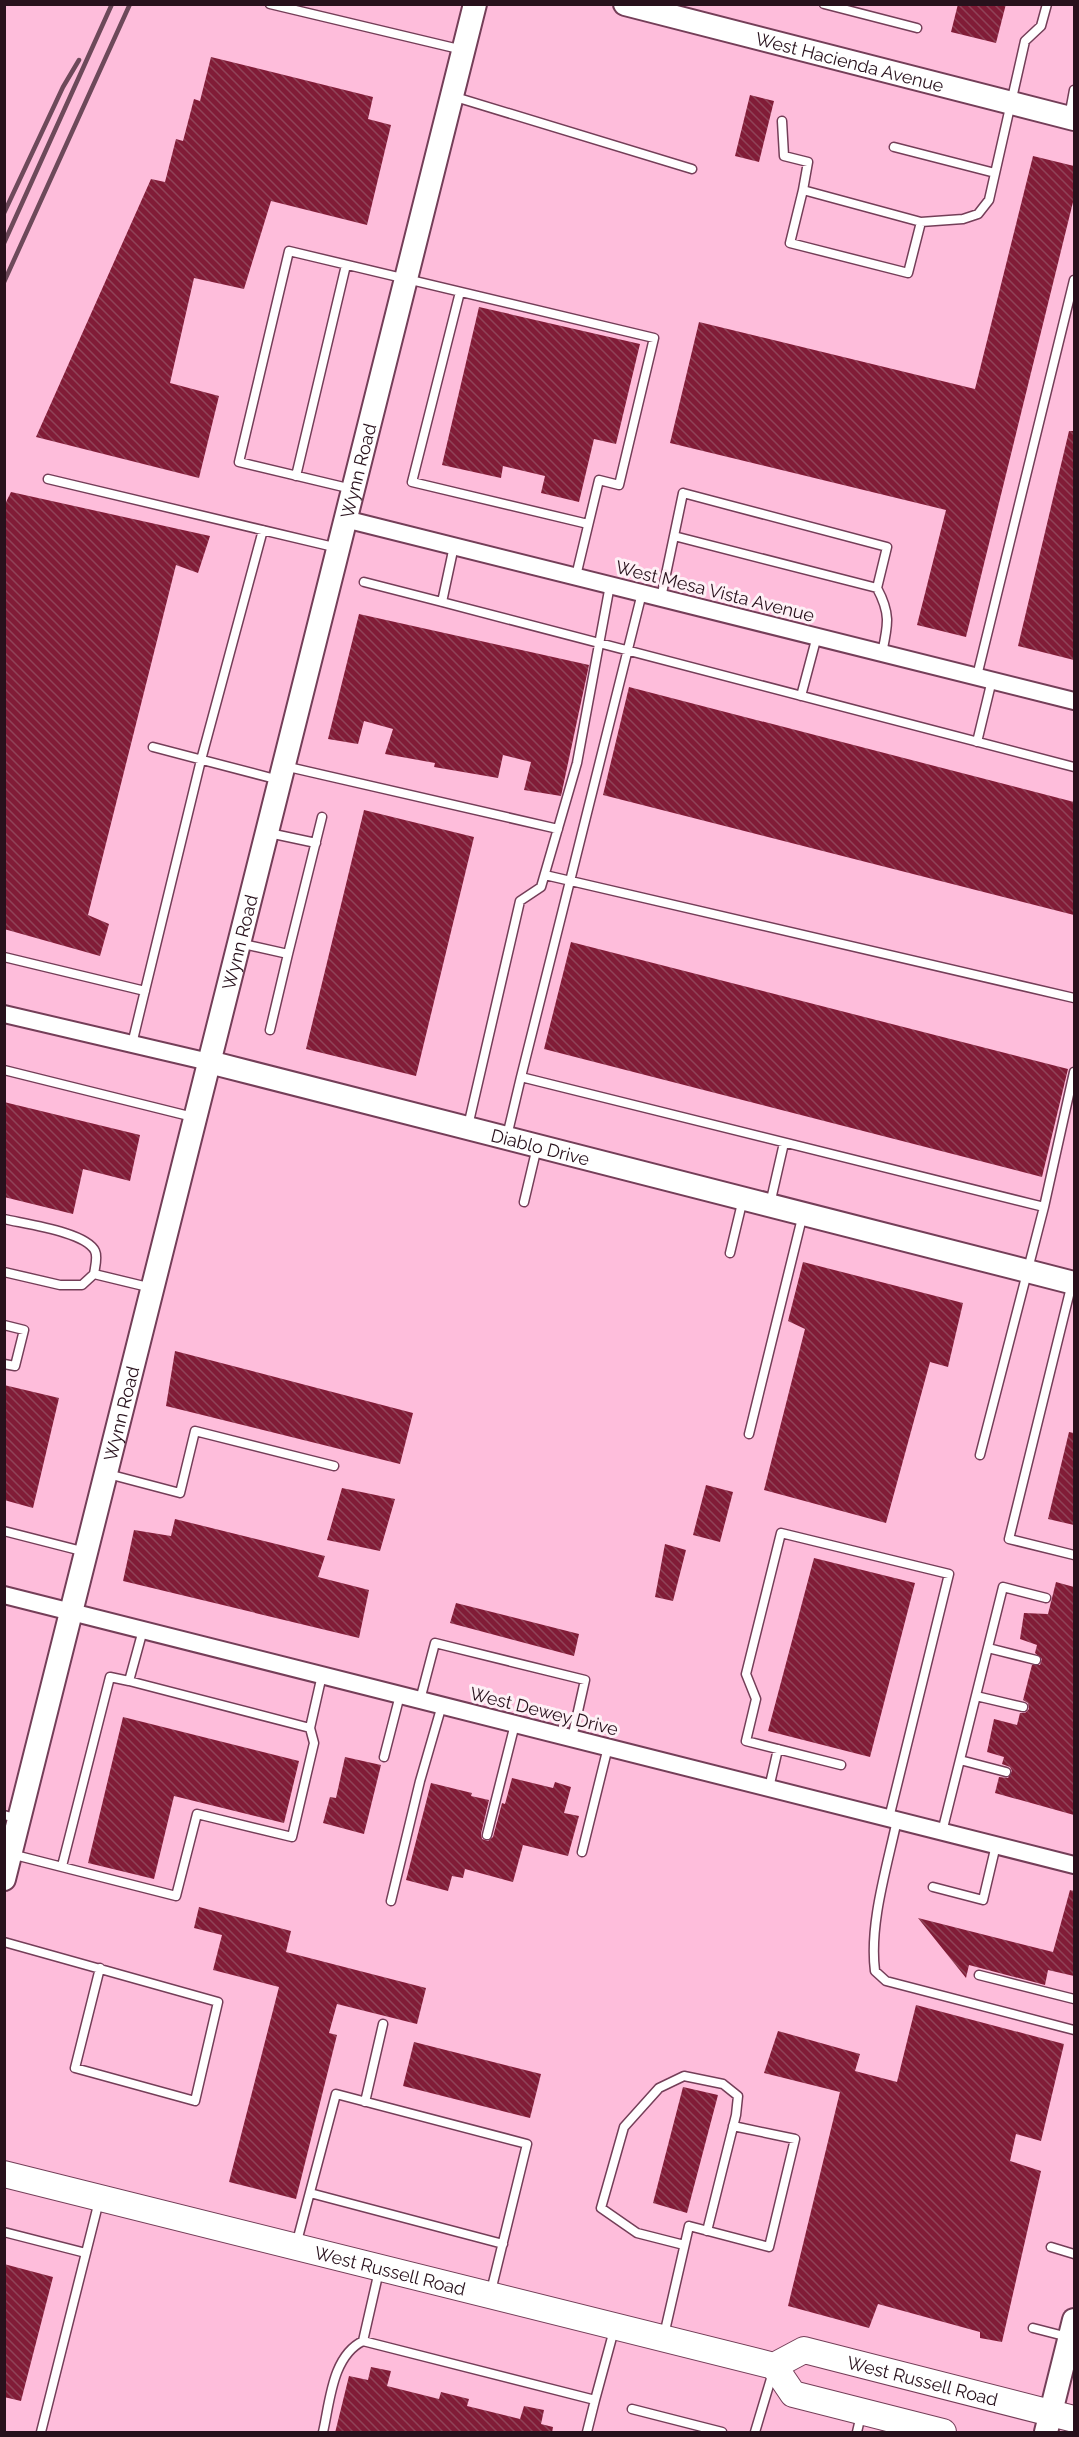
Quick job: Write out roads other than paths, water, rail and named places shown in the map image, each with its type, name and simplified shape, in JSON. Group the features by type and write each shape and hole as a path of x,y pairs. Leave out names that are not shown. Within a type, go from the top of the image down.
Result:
{"main road":[{"name":"West Russell Road","path":"4,2174 774,2366 804,2350 1057,2422"},
{"path":"774,2366 793,2394 860,2422 944,2433"}],"street":[{"name":"Wynn Road","path":"4,1879 11,1854 12,1817 71,1612 475,4"},
{"name":"West Hacienda Avenue","path":"625,4 1072,118"},
{"name":"West Mesa Vista Avenue","path":"345,519 1074,701"},
{"name":"Diablo Drive","path":"4,1014 209,1062 467,1130 804,1213 1073,1283"},
{"name":"West Dewey Drive","path":"4,1594 1074,1865"},
{"path":"1057,2422 1072,2329"}],"lane":[{"path":"270,4 463,50"},
{"path":"824,4 839,6 917,28"},
{"path":"802,190 921,222 963,219 978,214 989,200 1025,41 1041,26 1047,4"},
{"path":"1072,118 1074,90"},
{"path":"452,96 692,168"},
{"path":"782,121 784,156 808,162 790,243 908,273 921,222"},
{"path":"894,147 994,174"},
{"path":"353,489 238,462 289,251 654,338 619,485 599,480 576,576"},
{"path":"296,476 346,264"},
{"path":"977,742 985,678 1074,280"},
{"path":"460,292 412,482 588,524"},
{"path":"48,479 338,548"},
{"path":"661,598 683,493 887,547 876,588"},
{"path":"132,1044 201,760 263,530"},
{"path":"674,536 876,588 886,605 887,629 882,653"},
{"path":"442,602 454,546"},
{"path":"364,582 1074,767"},
{"path":"467,1130 520,901 541,887 577,763 610,585"},
{"path":"507,1140 642,593"},
{"path":"801,696 817,636"},
{"path":"153,747 201,760 282,773 558,829"},
{"path":"270,1030 322,817"},
{"path":"266,833 316,843"},
{"path":"545,874 1074,998"},
{"path":"239,942 288,954"},
{"path":"4,957 145,991"},
{"path":"4,1070 195,1117"},
{"path":"980,1455 1044,1207 1074,1072"},
{"path":"521,1077 1044,1207"},
{"path":"769,1205 784,1143"},
{"path":"524,1202 537,1147"},
{"path":"730,1253 743,1199"},
{"path":"748,1434 804,1213"},
{"path":"4,1219 79,1237 92,1245 96,1254 94,1274 82,1284 60,1285 4,1272"},
{"path":"94,1274 152,1288"},
{"path":"1073,1283 1009,1539 1074,1555"},
{"path":"4,1325 24,1330 15,1366 4,1364"},
{"path":"106,1474 180,1493 195,1431 334,1466"},
{"path":"4,1532 86,1552"},
{"path":"841,1765 746,1741 756,1699 746,1674 781,1533 949,1574 893,1819 873,1953 875,1971 886,1981 1074,2030"},
{"path":"942,1832 1003,1587 1046,1598"},
{"path":"129,1681 142,1630"},
{"path":"420,1700 435,1643 585,1680 572,1738"},
{"path":"988,1648 1036,1660"},
{"path":"11,1854 176,1896 197,1814 292,1837 314,1743 310,1728 322,1675"},
{"path":"62,1866 110,1677 310,1728"},
{"path":"384,1757 400,1695"},
{"path":"976,1695 1023,1707"},
{"path":"391,1900 420,1781 442,1705"},
{"path":"487,1835 515,1724"},
{"path":"582,1852 608,1747"},
{"path":"769,1788 778,1749"},
{"path":"960,1760 1006,1772"},
{"path":"933,1887 983,1900 996,1845"},
{"path":"4,1941 100,1968 218,2002 195,2101 75,2068 100,1968"},
{"path":"979,1975 1074,1999"},
{"path":"365,2102 383,2024"},
{"path":"684,2245 637,2233 601,2208 624,2127 659,2088 684,2076 723,2084 738,2096 733,2126 707,2231"},
{"path":"296,2246 336,2094 527,2144 490,2295"},
{"path":"663,2338 689,2226 769,2247 795,2139 733,2126"},
{"path":"310,2193 503,2244"},
{"path":"41,2433 100,2197"},
{"path":"4,2232 87,2253"},
{"path":"1052,2247 1074,2254"},
{"path":"363,2341 380,2267"},
{"path":"587,2433 615,2326"},
{"path":"1034,2328 1072,2329"},
{"path":"323,2433 338,2368 351,2347 363,2341 595,2400"},
{"path":"755,2433 774,2366"},
{"path":"632,2409 722,2433"}],"railway":[{"path":"4,243 112,4"},
{"path":"4,282 130,4"},
{"path":"4,213 63,87 79,60"}]}
